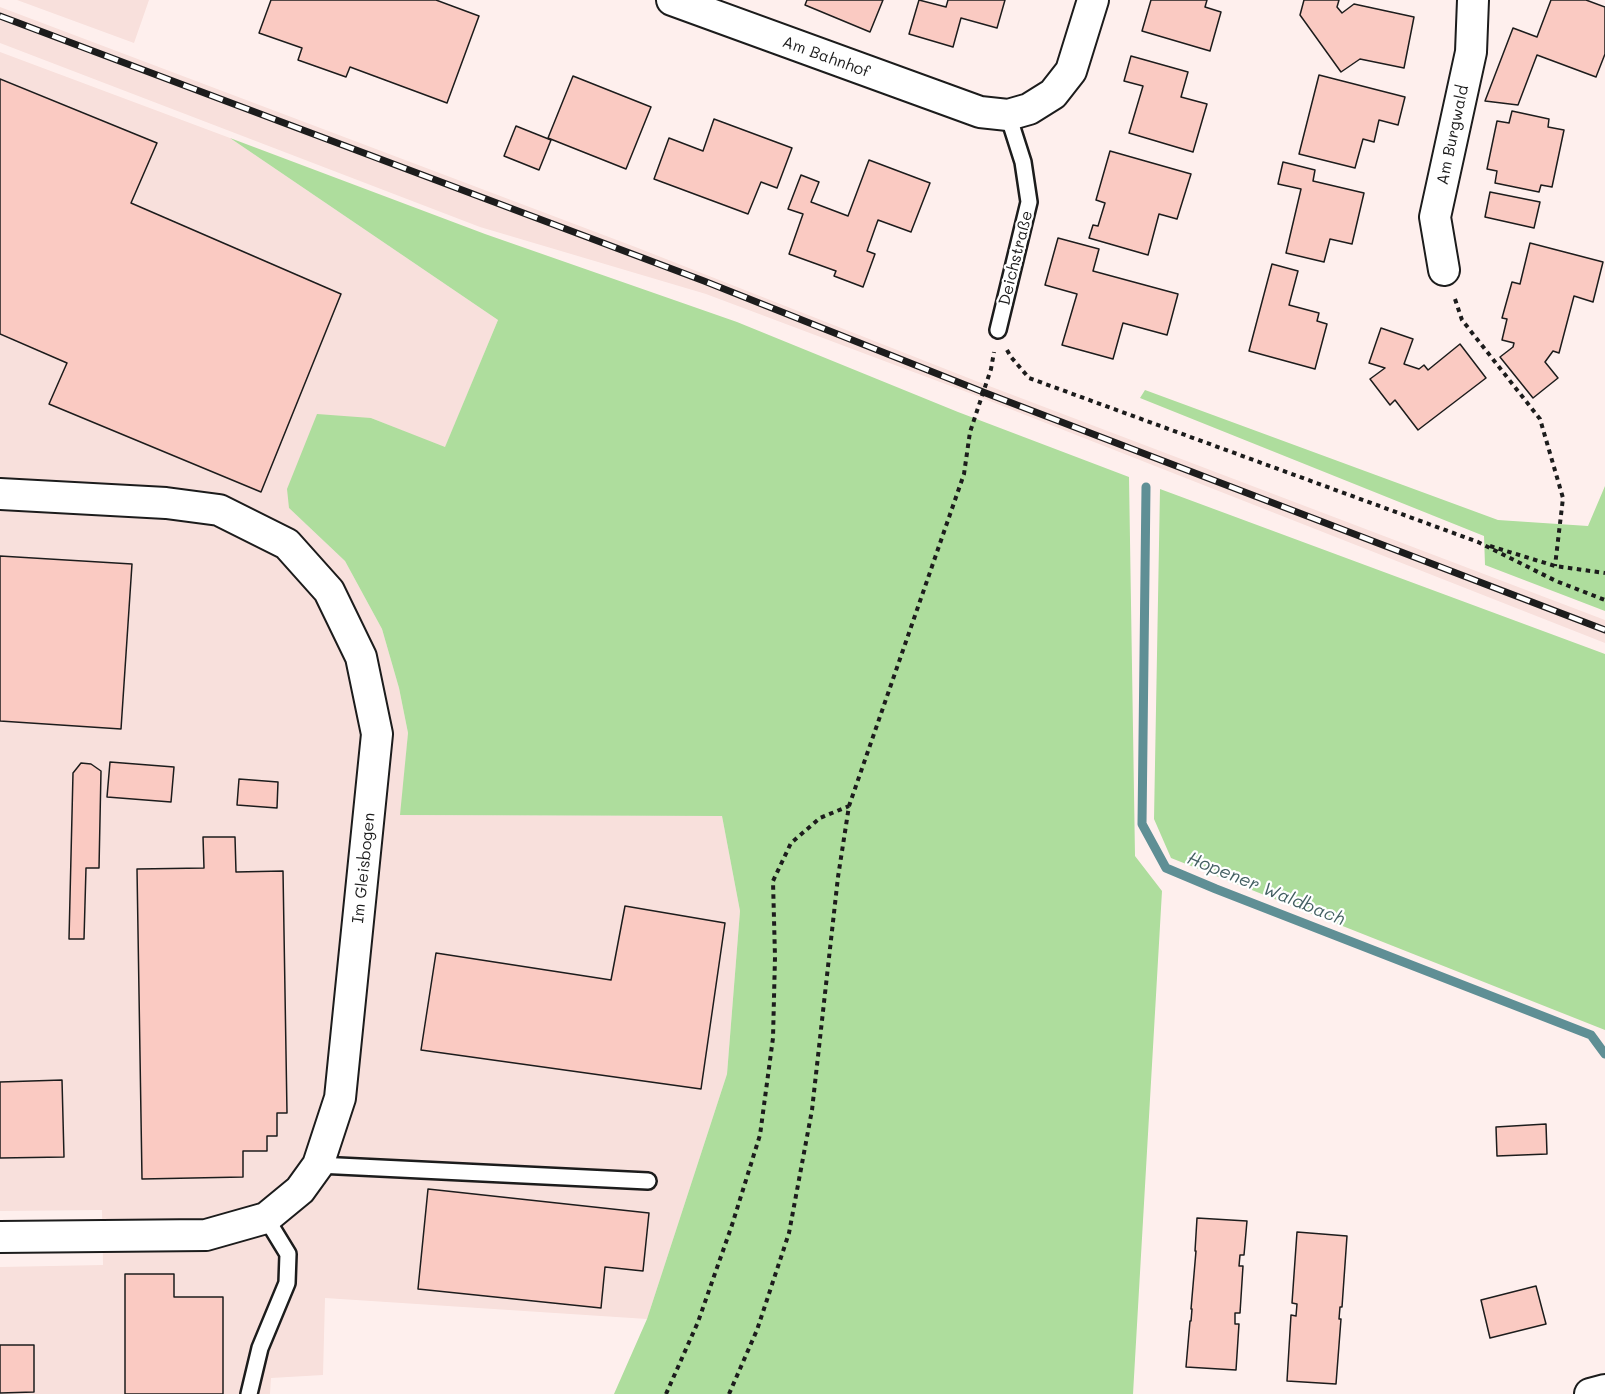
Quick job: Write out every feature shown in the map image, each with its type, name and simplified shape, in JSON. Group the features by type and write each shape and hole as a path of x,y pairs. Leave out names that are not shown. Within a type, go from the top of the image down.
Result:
{"street":[{"name":"Am Bahnhof","path":"672,0 994,114"},
{"path":"994,114 1029,109 1053,94 1071,70 1093,0"},
{"name":"Am Burgwald","path":"1444,270 1435,217 1471,52 1473,0"},
{"name":"Im Gleisbogen","path":"0,494 166,503 219,510 287,544 329,591 361,657 378,734 340,1098 318,1165 300,1190 266,1218 206,1235 0,1237"},
{"path":"1590,1394 1605,1390"}],"lane":[{"name":"Deichstraße","path":"994,114 1023,162 1029,202 998,330"},
{"path":"318,1165 648,1181"},
{"path":"249,1394 260,1348 287,1283 288,1254 266,1218"}],"path":[{"path":"1444,270 1462,320 1540,418 1563,498 1555,566"},
{"path":"998,330 1011,357 1029,378 1478,542 1555,566 1605,573"},
{"path":"729,1394 757,1330 789,1233 812,1110 838,877 849,806 964,474 970,432 991,369"},
{"path":"1478,542 1556,581 1605,600"},
{"path":"666,1394 698,1322 760,1135 773,1038 775,957 773,881 791,843 820,818 849,806"}],"shaded area":[{"path":"17,0 149,0 134,43"},
{"path":"0,7 638,248 976,381 1605,620 1605,643 972,394 706,294 480,227 0,43"},
{"path":"0,52 230,138 498,320 445,448 371,418 289,508 345,561 382,629 399,688 408,733 401,815 722,816 740,911 727,1074 647,1319 325,1298 323,1375 271,1378 270,1394 0,1394 0,1267 103,1265 102,1210 0,1211"}],"green space":[{"path":"230,138 485,234 737,322 958,412 1129,477 1135,856 1162,891 1133,1394 614,1394 647,1319 727,1074 740,911 722,816 400,815 408,733 399,688 382,629 345,561 289,508 287,489 317,414 371,418 445,447 498,320"},
{"path":"1145,390 1498,520 1588,526 1605,486 1605,611 1485,565 1484,536 1140,398"},
{"path":"1160,489 1605,654 1605,1030 1171,858 1154,819"}],"building":[{"path":"271,0 436,0 479,16 447,103 350,67 346,77 298,60 302,48 259,33"},
{"path":"807,0 883,0 870,32 805,5"},
{"path":"919,0 946,7 948,0 1005,0 997,28 961,18 953,47 909,34"},
{"path":"1151,0 1207,0 1205,7 1221,12 1210,51 1142,31"},
{"path":"1304,0 1339,0 1337,7 1342,13 1354,4 1414,17 1404,68 1360,59 1341,72 1300,15"},
{"path":"1551,0 1586,0 1605,7 1605,54 1596,77 1537,55 1518,105 1485,101 1513,28 1537,37"},
{"path":"1131,56 1188,72 1181,97 1207,104 1193,152 1129,133 1143,86 1124,81"},
{"path":"1319,75 1405,97 1398,125 1379,120 1374,142 1363,139 1355,168 1299,154"},
{"path":"573,76 651,107 626,169 548,138"},
{"path":"0,79 157,143 131,203 341,294 261,492 49,404 67,363 0,334"},
{"path":"1512,111 1549,119 1548,127 1564,130 1552,187 1541,185 1539,192 1495,183 1497,171 1487,169 1497,121 1509,123"},
{"path":"714,119 792,148 777,188 761,182 748,214 654,179 669,138 703,151"},
{"path":"516,126 551,140 539,170 504,156"},
{"path":"1110,151 1191,174 1177,219 1159,214 1148,255 1089,238 1093,225 1098,226 1105,203 1096,200"},
{"path":"869,160 930,183 911,232 878,220 867,251 875,254 863,287 834,276 836,271 789,254 803,214 788,209 801,175 819,182 811,202 848,216"},
{"path":"1283,162 1315,170 1313,181 1364,193 1352,244 1330,239 1324,262 1286,253 1301,189 1278,184"},
{"path":"1490,192 1540,202 1534,228 1485,217"},
{"path":"1058,238 1099,249 1093,271 1178,294 1167,335 1123,323 1113,359 1062,345 1077,294 1045,285"},
{"path":"1530,243 1603,262 1593,302 1574,296 1559,353 1553,351 1545,362 1558,378 1533,398 1500,357 1513,347 1514,343 1502,340 1507,319 1502,318 1512,282 1520,284"},
{"path":"1272,264 1298,271 1289,305 1319,313 1317,321 1327,324 1315,369 1249,351"},
{"path":"1381,328 1413,339 1404,364 1419,369 1424,365 1428,370 1460,344 1486,378 1418,430 1395,400 1390,405 1370,379 1385,368 1369,363"},
{"path":"0,556 132,564 121,729 0,721"},
{"path":"110,762 174,767 171,802 107,797"},
{"path":"81,763 91,764 101,771 99,868 86,868 84,939 69,939 73,773"},
{"path":"239,779 278,782 277,808 237,805"},
{"path":"203,837 235,837 236,872 283,871 287,1113 277,1113 277,1136 267,1136 267,1151 243,1151 243,1177 142,1179 137,869 204,868"},
{"path":"625,906 725,923 701,1089 421,1050 436,953 611,980"},
{"path":"62,1080 64,1157 0,1158 0,1082"},
{"path":"1546,1124 1547,1154 1497,1156 1496,1127"},
{"path":"428,1189 649,1213 643,1271 605,1267 601,1308 418,1289"},
{"path":"1197,1218 1247,1221 1244,1255 1240,1255 1239,1266 1243,1266 1240,1313 1235,1313 1235,1324 1239,1324 1236,1370 1186,1367"},
{"path":"1297,1232 1347,1236 1342,1307 1340,1307 1339,1319 1341,1319 1336,1384 1287,1381 1291,1315 1296,1316 1297,1304 1292,1303"},
{"path":"125,1274 174,1274 174,1297 223,1297 223,1394 125,1394"},
{"path":"1536,1286 1546,1324 1490,1338 1481,1300"},
{"path":"0,1345 34,1345 34,1392 0,1393"}],"waterway":[{"name":"Hopener Waldbach","path":"1146,487 1142,824 1166,868 1591,1035 1605,1054"}],"railway":[{"path":"0,16 704,281 983,392 1605,630"}]}
